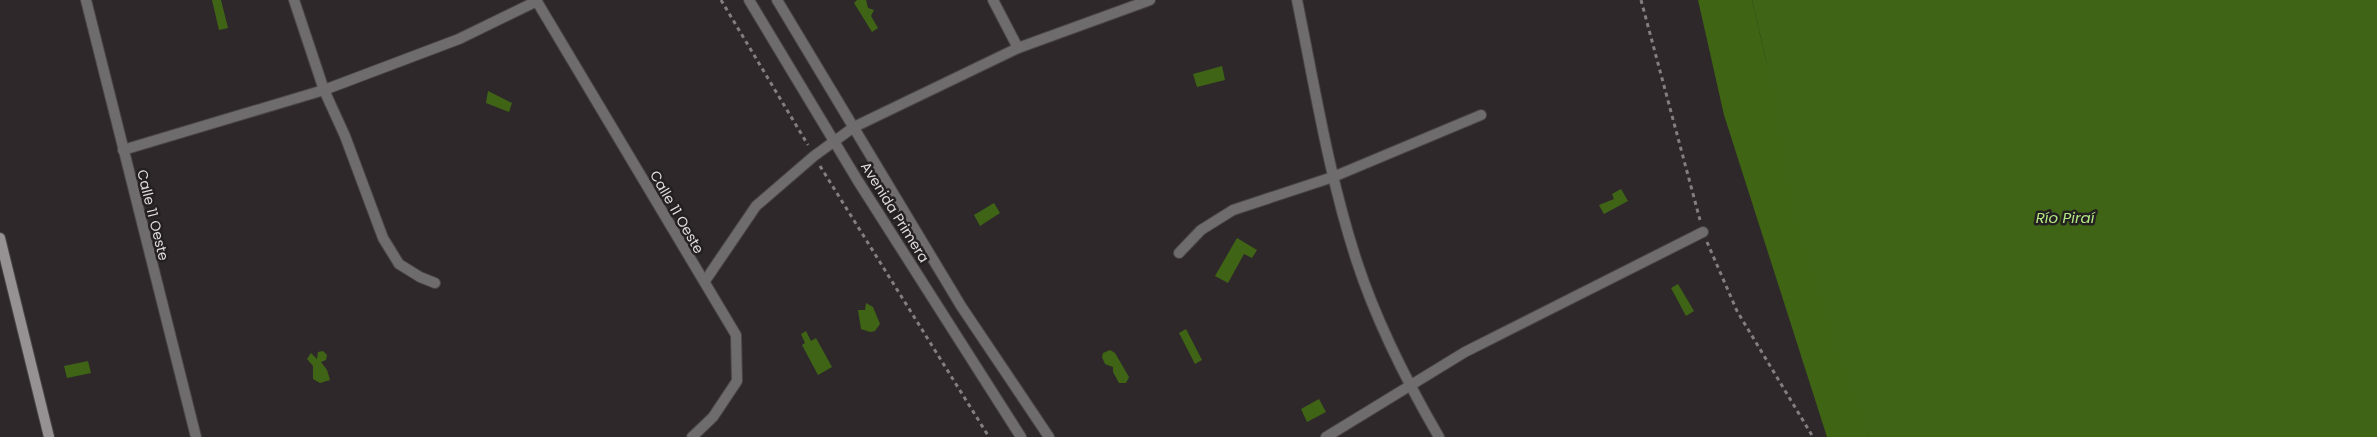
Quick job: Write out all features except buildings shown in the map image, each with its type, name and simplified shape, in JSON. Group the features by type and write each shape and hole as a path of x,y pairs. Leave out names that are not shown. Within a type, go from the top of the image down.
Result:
{"main road":[{"path":"0,238 49,437"}],"street":[{"name":"Calle 11 Oeste","path":"86,0 122,150 196,437"},
{"path":"294,0 324,90 345,136 383,238 399,264 420,278 435,282"},
{"name":"Calle 11 Oeste","path":"536,0 736,335 737,381 713,417 692,437"},
{"path":"122,150 324,90 459,39 536,0"},
{"name":"Avenida Primera","path":"749,0 834,140 1020,437"},
{"name":"Avenida Primera","path":"777,0 961,306 1049,437"},
{"path":"993,0 1018,48"},
{"path":"705,281 756,206 814,156 854,127 1018,48 1150,0"},
{"path":"1296,0 1333,177 1357,263 1410,387 1439,437"},
{"path":"1179,253 1201,230 1233,210 1333,177 1481,115"},
{"path":"1326,437 1466,352 1703,232"}],"path":[{"path":"721,0 814,156 989,437"}],"shaded area":[{"path":"1698,0 1752,0 1766,60 1869,437 1827,437 1724,115"}],"water":[{"path":"212,0 221,0 228,28 219,30"},
{"path":"857,0 866,0 868,8 874,10 871,16 878,28 872,32 854,3"},
{"name":"Río Piraí","path":"1752,0 2377,0 2377,437 1869,437 1837,358 1790,205 1766,60"},
{"path":"1222,66 1225,80 1197,87 1193,74"},
{"path":"488,91 512,103 509,112 486,103"},
{"path":"1621,189 1628,201 1604,214 1599,205 1614,199 1612,194"},
{"path":"994,203 1000,213 980,226 974,215"},
{"path":"1237,238 1257,250 1252,258 1244,254 1228,283 1215,276"},
{"path":"1678,284 1694,311 1686,316 1671,288"},
{"path":"866,303 873,307 880,324 875,331 870,332 861,329 858,310 865,310"},
{"path":"1186,329 1202,360 1195,364 1179,333"},
{"path":"806,331 811,341 816,338 832,367 818,375 802,345 805,343 801,334"},
{"path":"1110,350 1115,353 1129,377 1126,383 1119,383 1113,372 1113,367 1105,364 1102,357 1103,353"},
{"path":"323,351 327,355 326,360 321,362 327,370 330,380 320,383 313,379 313,366 307,359 311,353 317,359 318,352"},
{"path":"88,361 91,373 67,378 64,366"},
{"path":"1319,399 1326,412 1307,422 1301,409"}]}
